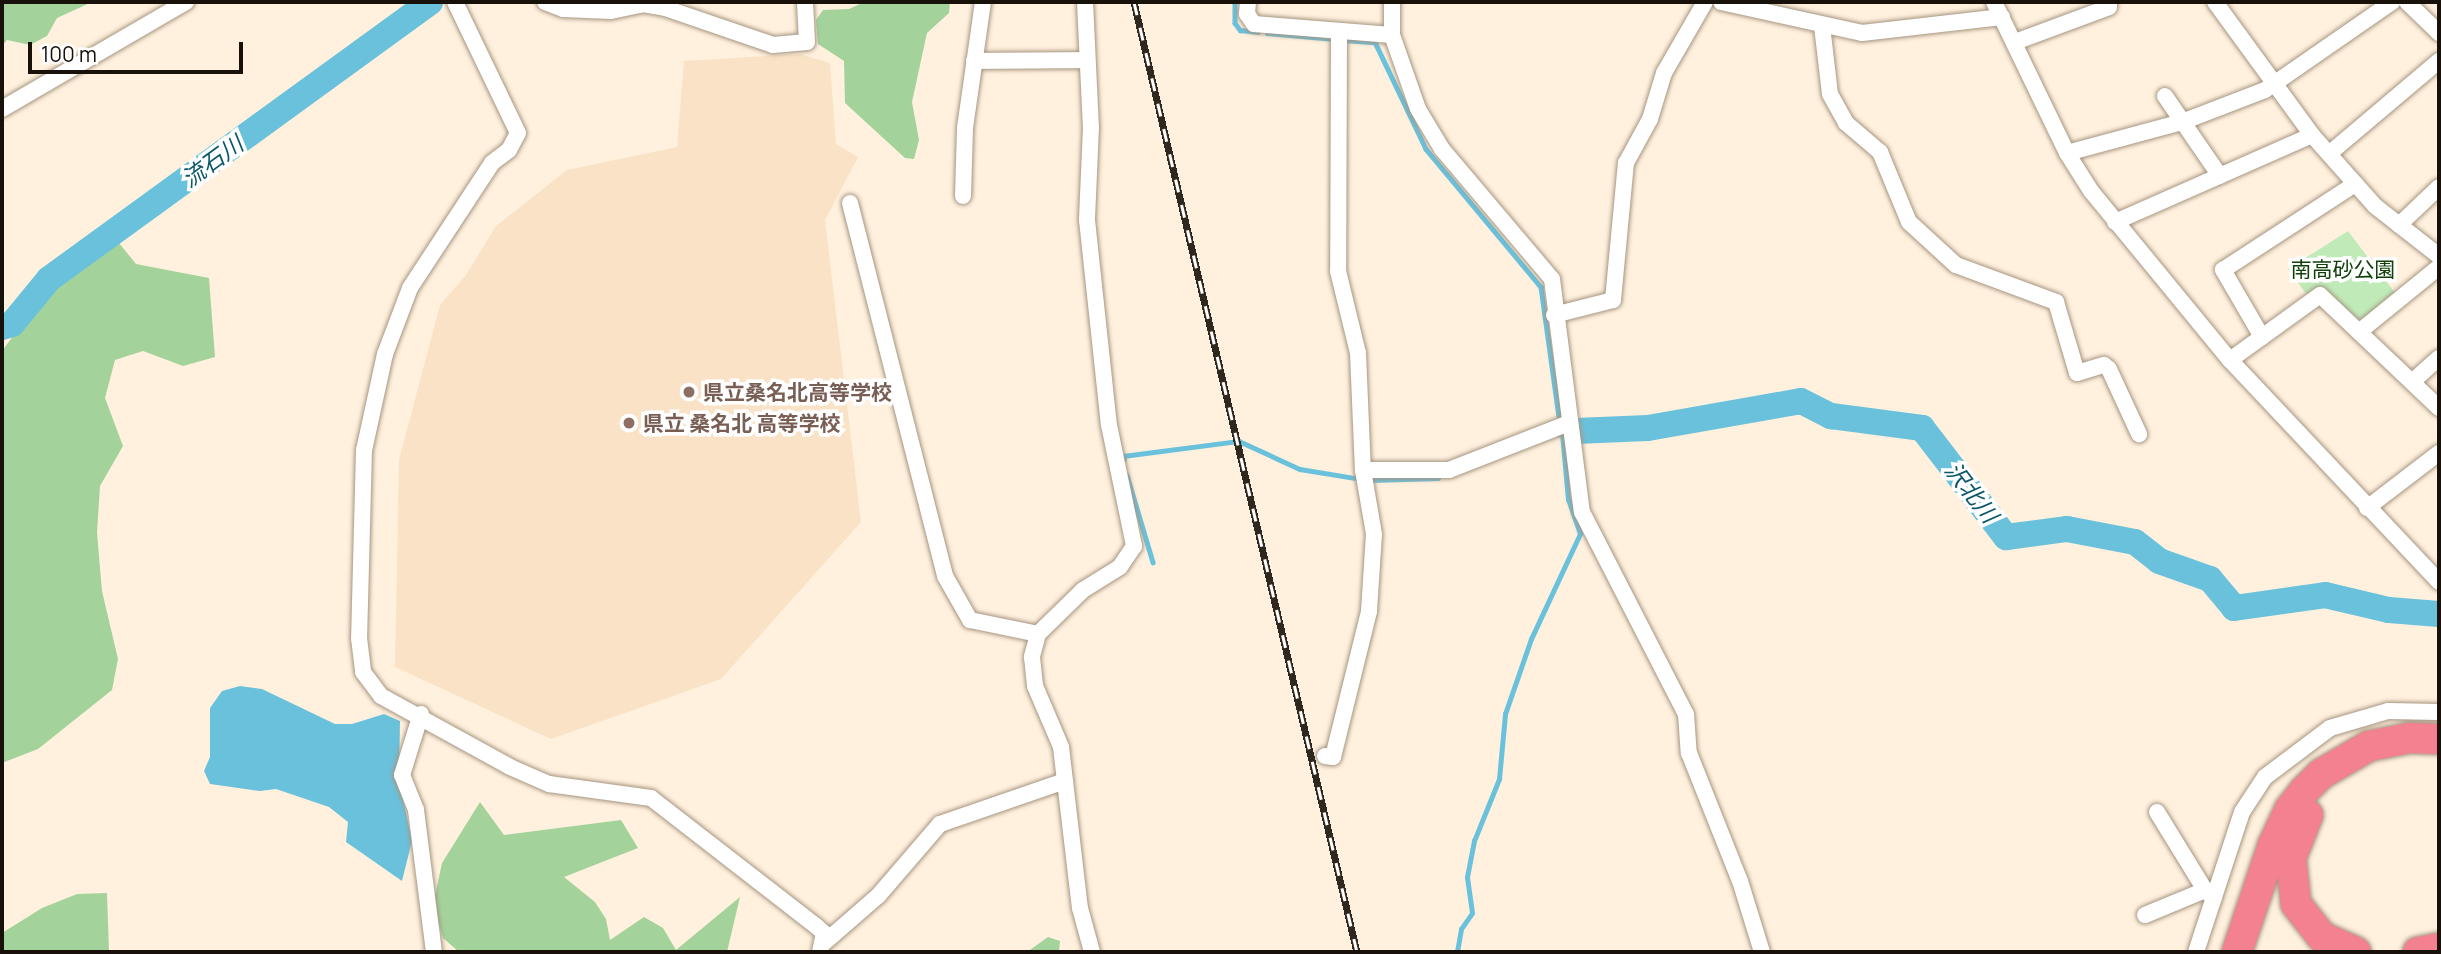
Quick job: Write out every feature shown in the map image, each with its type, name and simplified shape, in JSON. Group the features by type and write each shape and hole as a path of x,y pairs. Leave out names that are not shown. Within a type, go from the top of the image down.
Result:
{"highway":[{"path":"2237,952 2273,845 2290,809 2304,791 2321,774 2369,746 2409,738 2439,739"},
{"path":"2356,952 2322,937 2296,904 2291,881 2300,828 2348,776 2404,756 2439,756"},
{"path":"2418,952 2439,948"}],"street":[{"path":"2,109 186,2"},
{"path":"455,2 518,133 509,150 492,163 399,309 384,354 365,450 360,658 368,684 381,696 421,714 458,741 549,784 651,798 816,926 822,947 878,896 940,824 1065,781"},
{"path":"545,2 563,9 611,11 643,4 665,8 773,45 807,42 805,2"},
{"path":"963,196 965,128 983,2"},
{"path":"1085,2 1091,127 1087,220 1109,425 1134,546 1120,567 1083,590 1038,634 1032,657 1035,686 1055,728 1065,781 1080,908 1092,952"},
{"path":"1248,2 1247,14 1254,24 1392,35"},
{"path":"1392,2 1392,35 1418,109 1441,149 1552,279 1582,512 1686,714 1689,753 1740,881 1762,952"},
{"path":"1555,315 1614,300 1626,163 1650,119 1664,73 1705,2"},
{"path":"1721,2 1822,26 1894,33 2003,18"},
{"path":"1994,2 2067,153 2115,222 2230,360 2439,582"},
{"path":"2015,42 2109,7 2109,2"},
{"path":"2067,153 2182,122 2275,85 2392,2"},
{"path":"2407,2 2439,33"},
{"path":"2222,4 2275,85 2312,135 2355,184 2399,225 2439,256"},
{"path":"1822,26 1833,101 1854,132 1880,152 1909,222 1956,265 2056,302 2077,373 2104,365 2109,369 2139,433"},
{"path":"1325,756 1333,757 1370,601 1374,534 1363,470 1357,353 1338,271 1339,31"},
{"path":"974,61 1087,60"},
{"path":"2330,153 2439,61"},
{"path":"2165,96 2220,176"},
{"path":"2115,222 2312,135"},
{"path":"2262,337 2223,270 2355,184"},
{"path":"2399,225 2439,187"},
{"path":"850,203 944,576 970,620 1038,634"},
{"path":"2359,332 2439,267"},
{"path":"2230,360 2320,295 2439,408"},
{"path":"2412,382 2439,358"},
{"path":"1363,470 1449,470 1569,423"},
{"path":"2367,508 2439,453"},
{"path":"2196,952 2210,894 2247,800 2294,751 2330,728 2364,717 2408,709 2439,712"},
{"path":"421,714 402,775 416,810 434,952"},
{"path":"2157,811 2210,894"},
{"path":"2145,915 2210,894"}],"shaded area":[{"name":"県立 桑名北 高等学校","path":"800,54 830,63 836,144 858,157 825,220 861,522 721,679 551,739 395,667 399,460 440,305 466,275 496,226 567,170 677,147 684,61"}],"green space":[{"path":"2,2 92,2 57,18 47,36 30,45 7,40 2,46"},
{"path":"864,2 950,2 949,13 927,33 912,102 919,140 914,159 905,158 845,103 844,61 818,44 816,20 823,10 849,9"},
{"name":"南高砂公園","path":"2348,231 2396,294 2367,318 2355,319 2320,286 2307,295 2288,269"},
{"path":"119,243 136,264 209,278 215,357 183,366 143,351 115,360 105,398 123,446 100,486 97,533 102,591 118,659 112,690 38,749 2,763 2,351 54,281 99,249"},
{"path":"480,802 504,835 621,820 638,848 564,877 595,902 606,919 610,940 644,917 663,928 676,950 740,897 727,952 459,952 443,938 433,905 442,863"},
{"path":"107,893 109,952 2,952 2,933 42,908 77,894"},
{"path":"1048,937 1060,941 1059,952 1027,952"}],"water":[{"path":"240,686 262,689 335,724 352,724 384,714 400,721 399,780 412,841 402,881 346,842 348,822 329,807 276,789 260,791 210,784 204,771 210,757 210,708 222,691"}],"waterway":[{"name":"流石川","path":"2,327 12,324 49,279 430,2"},
{"path":"1235,2 1235,23 1240,30 1258,32"},
{"path":"1267,33 1335,39"},
{"path":"1343,40 1375,42 1426,149 1541,287 1559,416"},
{"name":"沢北川","path":"1576,431 1648,428 1801,401 1831,416 1922,428 2006,537 2067,529 2135,542 2159,561 2210,579 2234,608 2325,595 2389,610 2439,614"},
{"path":"1457,952 1461,929 1472,913 1467,877 1474,841 1499,779 1505,714 1531,639 1580,534 1568,500 1562,433 1558,435"},
{"path":"1124,460 1123,456 1239,441 1300,469 1361,479"},
{"path":"1127,475 1153,562"},
{"path":"1370,480 1438,478"}],"railway":[{"path":"1134,2 1357,952"}],"place":[{"name":"県立桑名北高等学校","path":"689,392"},
{"name":"県立 桑名北 高等学校","path":"629,423"}]}
